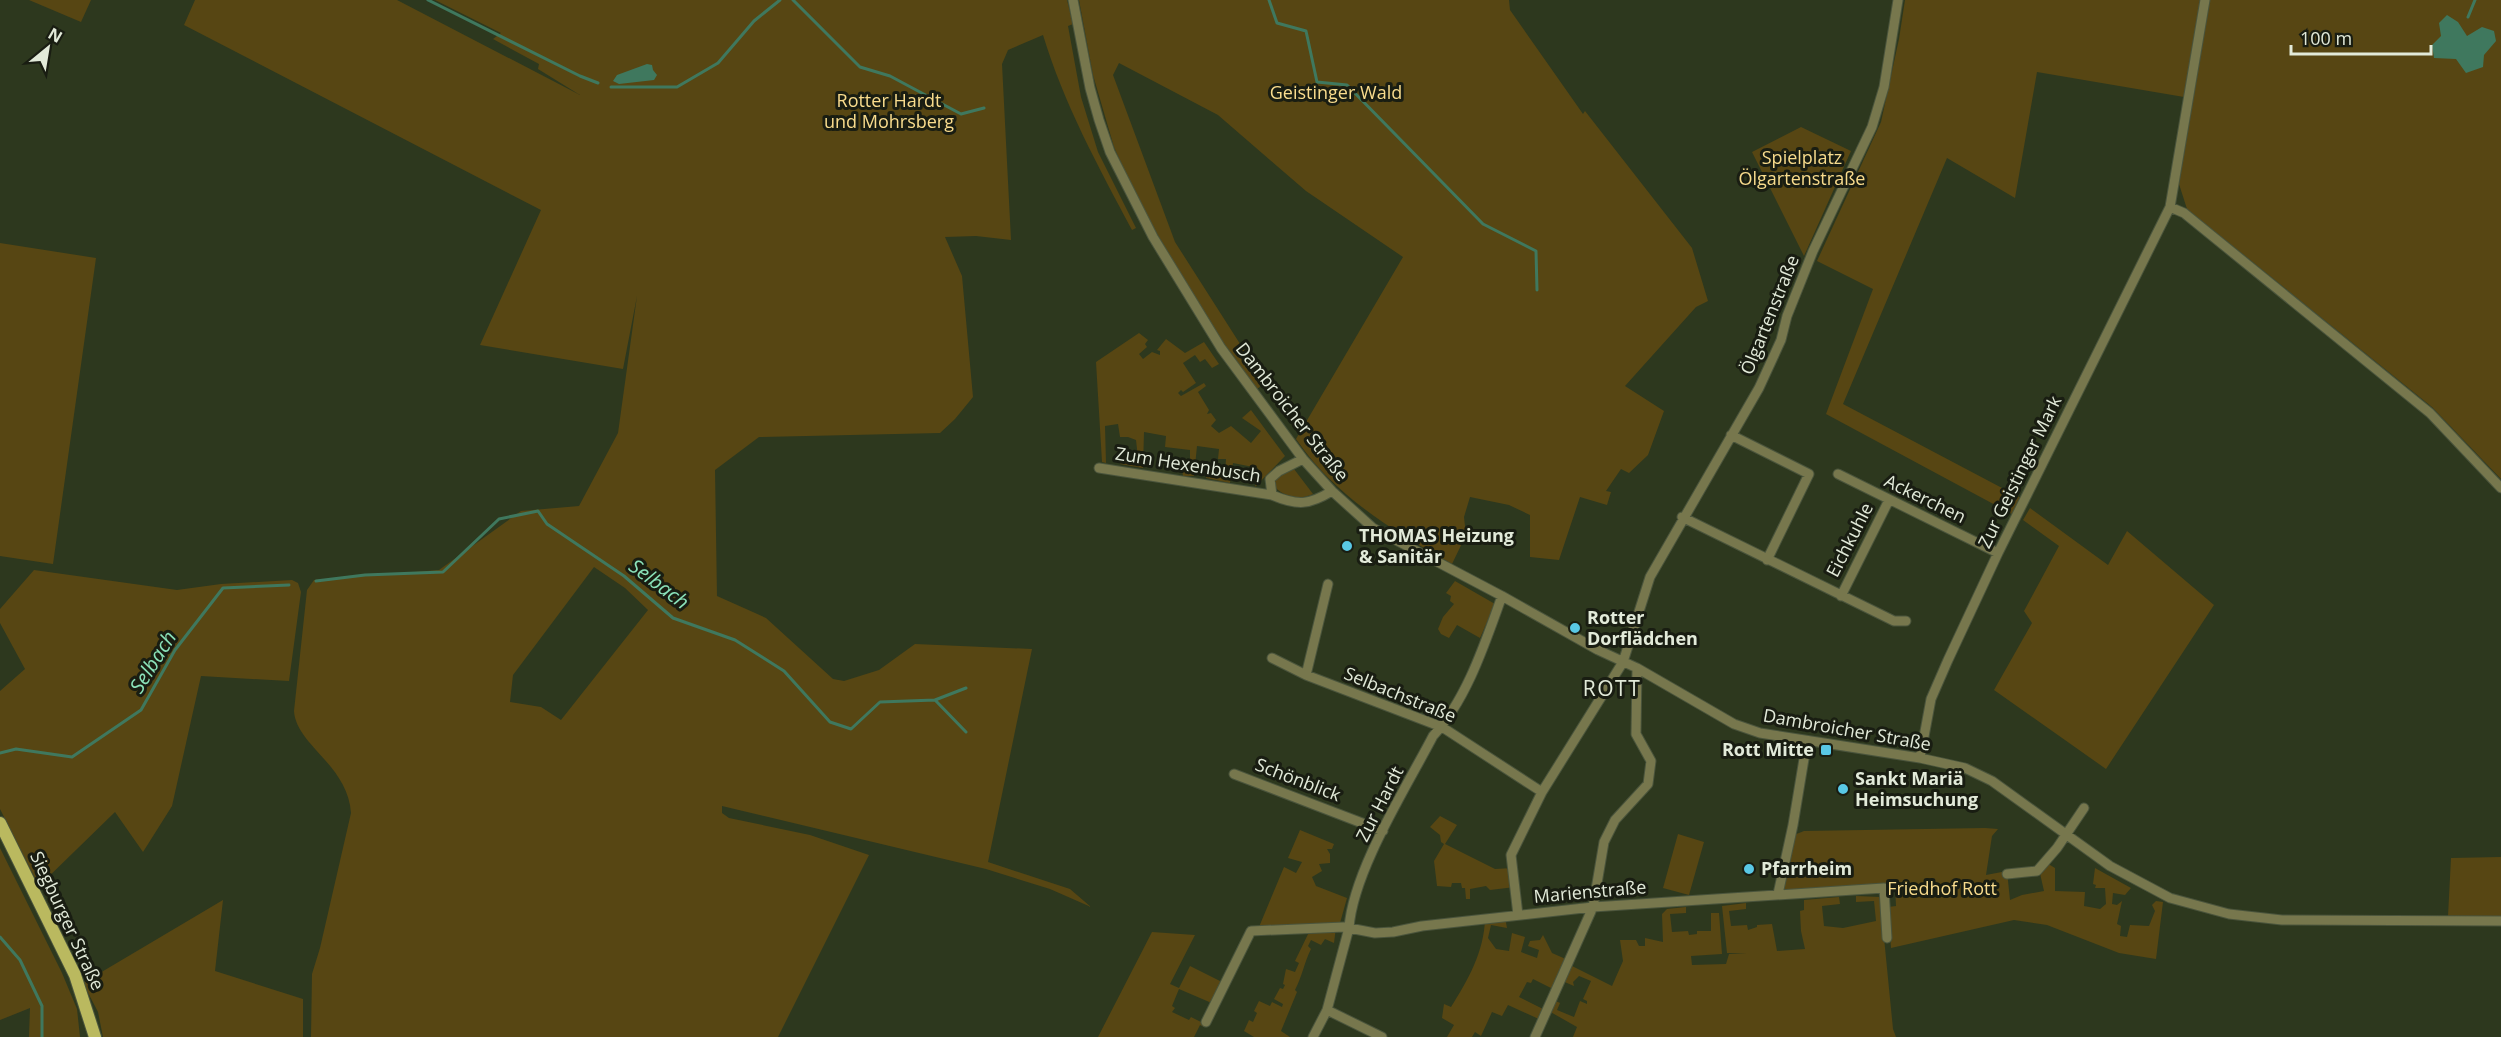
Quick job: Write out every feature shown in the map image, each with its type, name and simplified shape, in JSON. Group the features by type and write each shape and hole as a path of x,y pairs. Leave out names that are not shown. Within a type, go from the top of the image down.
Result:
{"main road":[{"name":"Siegburger Straße","path":"0,823 75,975 95,1037"}],"street":[{"name":"Dambroicher Straße","path":"1073,0 1090,88 1110,152 1153,237 1221,348 1303,459 1332,491 1372,528 1502,596 1598,651 1637,668 1734,724 1760,733 1920,758 1965,768 1992,781 2110,866 2170,898 2229,914 2282,921 2501,921"},
{"name":"Ölgartenstraße","path":"1518,915 1511,855 1542,792 1623,662 1650,576 1767,372 1813,251 1872,127 1884,87 1898,0"},
{"name":"Zur Geistinger Mark","path":"1920,758 1931,699 1998,553 2170,207 2205,0"},
{"path":"2170,207 2184,213 2430,413 2501,488"},
{"path":"1731,435 1809,474 1767,560"},
{"name":"Zum Hexenbusch","path":"1272,495 1270,479 1279,471 1303,459"},
{"name":"Zum Hexenbusch","path":"1099,468 1272,495 1297,502 1314,502 1332,491"},
{"name":"Ackerchen","path":"1838,474 1998,553"},
{"name":"Eichkuhle","path":"1841,596 1889,500"},
{"name":"Eichkuhle","path":"1682,517 1894,621 1906,621"},
{"path":"1306,675 1328,584"},
{"name":"Zur Hardt","path":"1312,1037 1327,1010 1349,928 1350,915 1366,870 1383,831 1433,736 1442,727 1465,687 1502,596"},
{"name":"Selbachstraße","path":"1272,658 1306,675 1442,727 1542,792"},
{"path":"1535,1037 1593,908 1604,842 1615,820 1648,784 1651,761 1636,734 1637,668"},
{"path":"1778,894 1796,814 1808,741"},
{"name":"Schönblick","path":"1234,774 1383,831"},
{"path":"2007,874 2037,871 2084,808"},
{"name":"Marienstraße","path":"1206,1022 1251,931 1349,928 1375,933 1393,932 1422,926 1593,908 1884,888 1887,938"},
{"path":"1327,1010 1382,1037"}],"green space":[{"path":"29,0 91,0 81,22"},
{"name":"Rotter Hardt und Mohrsberg","path":"195,0 397,0 580,95 538,69 539,64 493,39 501,33 435,0 1067,0 1073,24 1068,26 1081,97 1098,152 1136,228 1132,230 1083,134 1061,86 1043,35 1008,50 1002,64 1011,240 976,236 945,237 962,276 973,397 940,433 759,437 715,470 717,596 766,618 833,679 844,681 879,670 915,644 1032,649 988,862 1070,889 1091,907 1050,889 986,869 722,806 722,813 729,818 810,835 869,855 778,1037 311,1037 312,974 351,813 348,796 341,782 303,735 294,711 307,590 314,580 439,570 521,511 579,506 618,433 637,296 623,369 480,345 541,210 184,25","holes":["594,567 625,588 648,610 561,720 541,707 510,702 513,675"]},
{"name":"Geistinger Wald","path":"1079,0 1509,0 1510,10 1583,114 1585,111 1692,248 1708,301 1696,307 1625,386 1664,411 1648,455 1629,473 1621,469 1606,491 1611,492 1607,505 1580,497 1559,560 1530,557 1530,515 1509,505 1470,497 1464,517 1466,535 1452,564 1408,539 1366,510 1347,495 1311,459 1296,439 1403,257 1306,191 1218,115 1119,63 1113,75 1175,242 1265,383 1257,389 1214,331 1138,201 1114,147 1093,75"},
{"path":"1905,0 2200,0 2184,97 2037,72 2015,198 1947,158 1843,404 2021,498 2012,514 1826,414 1873,289 1817,261 1881,122"},
{"path":"2210,0 2501,0 2501,479 2432,407 2187,209 2179,184"},
{"name":"Spielplatz Ölgartenstraße","path":"1801,127 1851,151 1804,256 1752,152"},
{"path":"0,243 96,258 53,564 0,556"},
{"path":"1139,333 1148,340 1145,344 1147,347 1139,354 1143,359 1152,352 1160,355 1160,351 1157,350 1166,339 1185,353 1204,342 1219,364 1212,368 1205,359 1200,362 1195,355 1183,363 1196,383 1178,393 1181,396 1204,383 1206,386 1198,392 1209,410 1207,414 1211,413 1216,420 1211,426 1219,433 1231,426 1251,443 1261,431 1242,418 1251,410 1285,456 1255,487 1258,468 1233,463 1230,483 1206,478 1206,474 1219,478 1220,475 1225,474 1226,459 1218,459 1219,449 1197,446 1194,476 1183,476 1182,469 1190,469 1190,450 1165,447 1166,436 1144,432 1143,468 1120,464 1121,461 1132,461 1138,458 1136,440 1120,437 1118,424 1105,426 1106,463 1102,462 1096,362"},
{"path":"1294,469 1313,494 1304,497 1293,496 1275,487 1275,481 1284,472"},
{"path":"2030,508 2108,565 2127,531 2214,605 2106,769 1994,690 2032,623 2024,611 2059,546 2023,520"},
{"path":"34,570 177,590 221,584 292,580 298,583 301,592 289,681 201,676 172,806 143,852 115,812 39,886 0,809 0,691 25,669 0,623 0,609"},
{"path":"1455,581 1495,604 1480,638 1457,625 1449,638 1441,634 1438,629 1443,617 1454,604 1450,601 1451,596 1446,593"},
{"path":"1440,816 1457,825 1445,844 1495,869 1513,868 1515,887 1490,890 1486,886 1470,889 1470,899 1466,899 1465,888 1462,888 1461,883 1452,883 1451,887 1437,886 1434,861 1444,844 1441,842 1440,835 1430,827"},
{"name":"Friedhof Rott","path":"1998,829 1992,836 1986,875 2007,871 2010,900 2044,891 2039,869 2045,862 2055,868 2055,891 2085,892 2084,906 2100,909 2106,904 2105,888 2095,888 2096,885 2093,884 2095,868 2131,888 2125,895 2113,893 2112,904 2117,905 2122,901 2117,924 2121,926 2120,936 2127,937 2130,925 2149,926 2155,911 2152,905 2156,901 2163,902 2156,959 2119,953 2047,925 2014,920 1891,948 1888,907 1896,906 1895,885 1786,891 1782,886 1794,835 1804,831"},
{"path":"1300,830 1334,844 1332,849 1327,849 1330,854 1330,863 1319,864 1322,871 1312,877 1316,886 1347,898 1340,923 1259,927 1284,867 1296,873 1302,862 1288,858"},
{"path":"1678,834 1704,842 1689,895 1663,888"},
{"path":"0,848 62,973 77,1009 80,1037 29,1037 30,1008 0,1020"},
{"path":"2501,857 2501,917 2448,916 2451,858"},
{"path":"1856,896 1880,897 1893,1029 1896,1037 1573,1037 1577,1027 1547,1010 1552,999 1560,1003 1557,1010 1574,1017 1580,1001 1587,1004 1587,1001 1583,999 1591,981 1579,976 1573,982 1574,986 1560,980 1568,964 1612,986 1623,961 1620,940 1636,940 1639,946 1645,946 1645,938 1663,942 1662,914 1667,909 1686,907 1686,913 1670,914 1672,932 1688,931 1689,935 1697,934 1697,931 1711,931 1711,913 1719,913 1722,954 1691,956 1692,965 1726,964 1729,954 1747,953 1727,953 1722,906 1746,903 1746,909 1729,911 1731,926 1747,925 1748,930 1757,925 1772,924 1777,951 1805,949 1800,911 1804,910 1804,900 1839,897 1840,904 1822,906 1824,926 1843,928 1876,921 1874,901 1856,902"},
{"path":"223,900 215,971 303,999 303,1037 103,1037 98,1012 83,983"},
{"path":"1505,917 1507,928 1491,925 1488,938 1496,949 1509,951 1512,933 1525,937 1521,952 1537,958 1539,950 1528,946 1530,941 1540,940 1543,935 1552,953 1568,960 1555,990 1533,979 1531,983 1527,982 1519,997 1545,1010 1541,1020 1508,1005 1502,1016 1492,1012 1481,1036 1475,1032 1472,1037 1447,1037 1454,1025 1442,1018 1444,1004 1451,1007 1469,976 1482,943 1485,919"},
{"path":"1336,927 1334,943 1325,939 1321,945 1311,940 1308,946 1311,949 1281,1031 1290,1037 1254,1037 1244,1031 1249,1020 1253,1022 1257,1013 1254,1011 1259,1001 1270,1006 1272,1002 1282,1007 1283,1004 1274,999 1280,988 1283,989 1285,985 1283,984 1286,969 1295,972 1299,963 1295,961 1311,928"},
{"path":"1152,932 1195,935 1170,984 1179,988 1190,966 1224,983 1214,1004 1179,989 1172,1012 1189,1020 1191,1017 1205,1024 1204,1027 1200,1025 1194,1037 1098,1037"}],"shaded area":[{"path":"2447,15 2458,22 2467,36 2482,27 2494,31 2496,41 2484,55 2483,67 2466,73 2456,59 2434,58 2432,45 2441,36 2439,23"},
{"path":"647,64 652,65 657,75 654,80 619,84 613,81 617,75"}],"waterway":[{"path":"428,0 598,83"},
{"path":"611,87 677,87 718,63 754,21 780,0"},
{"path":"793,0 860,67 890,76 961,114 984,108"},
{"path":"1269,0 1277,23 1306,31 1317,82 1347,85 1483,224 1536,251 1537,290"},
{"path":"2468,17 2475,0"},
{"name":"Selbach","path":"316,581 365,575 443,572 499,519 538,511 547,524 624,576 673,618 735,640 784,671 830,722 851,729 880,702 935,700 966,732"},
{"name":"Selbach","path":"0,753 16,749 72,757 141,710 175,650 223,588 289,585"},
{"path":"935,700 966,688"},
{"path":"0,937 20,960 42,1006 42,1037"}],"place":[{"name":"THOMAS Heizung & Sanitär","path":"1347,546"},
{"name":"Rotter Dorflädchen","path":"1575,628"},
{"name":"Rott Mitte","path":"1826,750"},
{"name":"Sankt Mariä Heimsuchung","path":"1843,789"},
{"name":"Pfarrheim","path":"1749,869"}],"district":[{"name":"ROTT","path":"1612,689"}]}
